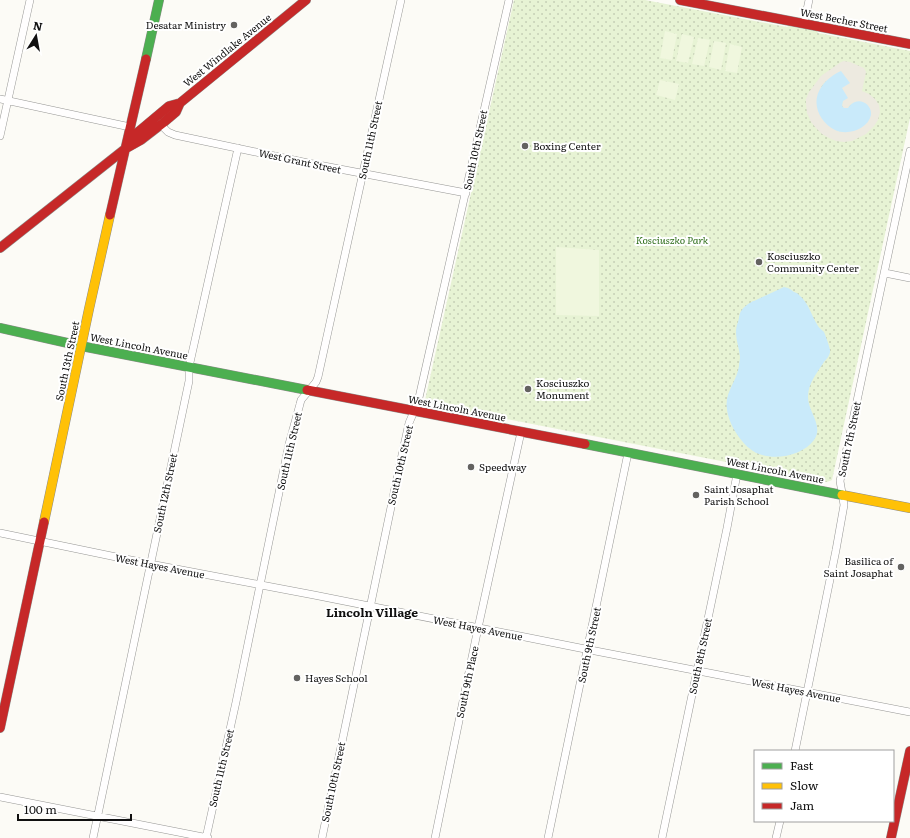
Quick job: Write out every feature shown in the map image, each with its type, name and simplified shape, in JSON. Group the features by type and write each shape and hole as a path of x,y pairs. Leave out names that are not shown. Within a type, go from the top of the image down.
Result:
{"street":[{"path":"0,136 4,100 30,0"},
{"name":"South 13th Street","path":"0,728 125,149 159,0"},
{"name":"West Windlake Avenue","path":"125,149 140,131 169,106 180,102 306,0"},
{"name":"South 11th Street","path":"207,838 289,444 301,400 316,382 318,377 401,0"},
{"name":"South 10th Street","path":"322,838 409,423 418,402 509,0"},
{"name":"West Becher Street","path":"680,0 910,44"},
{"path":"804,24 809,0"},
{"path":"4,100 130,127"},
{"name":"West Windlake Avenue","path":"0,248 125,149 160,125 176,112 180,102"},
{"name":"West Grant Street","path":"160,125 168,132 175,135 466,194"},
{"name":"South 12th Street","path":"93,838 189,381 189,367 238,148"},
{"name":"South 7th Street","path":"795,750 844,505 840,482 910,151"},
{"path":"885,273 910,278"},
{"name":"West Lincoln Avenue","path":"0,328 82,346 910,508"},
{"name":"South 9th Place","path":"435,838 520,432"},
{"name":"South 9th Street","path":"548,838 628,453"},
{"name":"South 8th Street","path":"662,838 737,474"},
{"name":"West Hayes Avenue","path":"0,533 150,564 910,712"},
{"path":"891,838 910,751"},
{"path":"0,797 207,838"},
{"path":"776,838 780,822"}],"green space":[{"name":"Kosciuszko Park","path":"514,0 645,0 787,27 789,26 817,31 818,33 910,51 910,118 832,480 827,482 425,403"},
{"path":"665,31 677,34 672,60 660,58"},
{"path":"682,34 694,37 688,63 676,61"},
{"path":"698,38 710,40 704,66 692,64"},
{"path":"714,41 726,43 721,70 709,67"},
{"path":"730,44 742,47 737,73 725,71"},
{"path":"660,80 679,84 675,100 656,95"},
{"path":"556,247 599,250 599,316 556,315"}],"shaded area":[{"path":"841,62 850,62 864,68 866,72 862,91 875,99 879,105 880,112 878,120 866,134 852,141 844,142 829,138 816,128 811,122 807,113 806,104 806,99 809,92 821,76","holes":["841,71 842,106 844,108 848,108 852,103 847,132 837,131 821,87 825,82"]}],"water":[{"path":"841,71 850,83 842,88 848,98 843,101 842,106 844,108 848,108 854,102 864,102 871,112 869,120 866,124 851,132 840,132 829,126 821,117 817,105 818,92 822,86 830,77"},
{"path":"784,287 798,294 808,305 818,327 824,332 830,352 813,378 808,392 809,403 816,424 817,435 808,446 801,451 773,457 756,453 741,440 729,419 727,398 739,366 740,357 736,331 740,313 744,307 753,301"}],"traffic: fast":[{"path":"146,59 159,0"},
{"path":"0,328 81,346 307,390"},
{"path":"585,444 842,495"}],"traffic: slow":[{"path":"44,522 110,215"},
{"path":"842,495 910,508"}],"traffic: jam":[{"path":"127,146 138,132 169,106 180,103 306,0"},
{"path":"680,0 910,44"},
{"path":"110,215 146,59"},
{"path":"0,248 125,149 141,140 163,123 176,112 180,103"},
{"path":"307,390 585,444"},
{"path":"0,728 44,522"},
{"path":"891,838 910,751"}],"place":[{"name":"Desatar Ministry","path":"234,25"},
{"name":"Boxing Center","path":"525,146"},
{"name":"Kosciuszko Community Center","path":"759,262"},
{"name":"Kosciuszko Monument","path":"528,389"},
{"name":"Speedway","path":"471,467"},
{"name":"Saint Josaphat Parish School","path":"696,495"},
{"name":"Basilica of Saint Josaphat","path":"901,567"},
{"name":"Hayes School","path":"297,678"}],"district":[{"name":"Lincoln Village","path":"372,613"}]}
